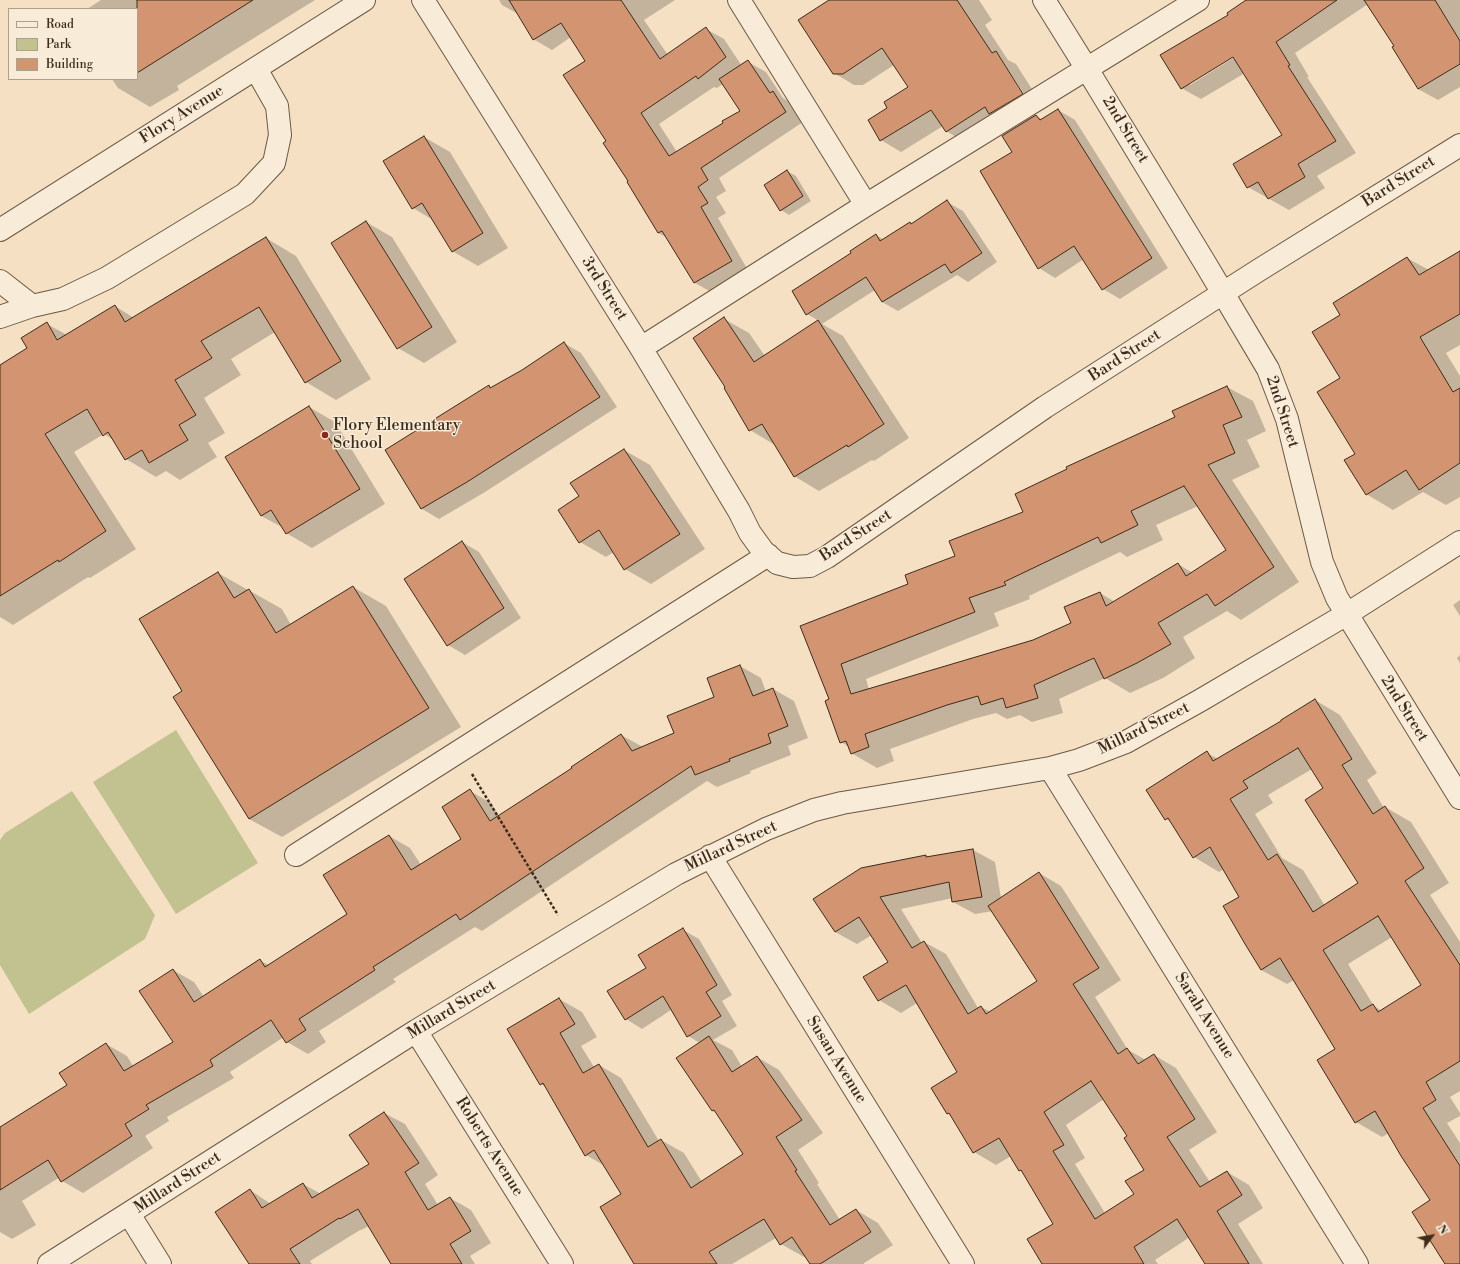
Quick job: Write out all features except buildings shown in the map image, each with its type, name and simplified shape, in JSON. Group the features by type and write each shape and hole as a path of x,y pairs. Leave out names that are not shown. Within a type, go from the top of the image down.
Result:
{"street":[{"name":"Flory Avenue","path":"0,230 364,0"},
{"name":"3rd Street","path":"423,0 641,348 735,504 750,533 768,555 777,563 793,567"},
{"path":"739,0 866,205"},
{"name":"2nd Street","path":"1044,0 1224,293 1268,369 1287,419 1322,562 1337,598 1460,798"},
{"path":"641,348 866,205 1198,0"},
{"path":"0,317 32,306 63,299 107,278 244,194 274,163 280,135 277,106 256,69"},
{"name":"Bard Street","path":"793,567 810,566 827,557 1045,407 1460,144"},
{"path":"0,281 32,306"},
{"name":"Millard Street","path":"50,1264 416,1031 676,874 710,856 766,829 814,810 842,803 1050,768 1079,760 1126,742 1201,700 1347,614 1460,542"},
{"path":"296,855 768,555"},
{"name":"Sarah Avenue","path":"1050,768 1357,1264"},
{"name":"Susan Avenue","path":"710,856 963,1264"},
{"name":"Roberts Avenue","path":"416,1031 562,1264"},
{"path":"129,1214 160,1264"}],"path":[{"path":"459,752 572,937"}],"green space":[{"path":"176,730 258,863 176,914 93,782"},
{"path":"72,791 155,915 145,939 29,1014 0,965 0,840 5,833"}],"place":[{"name":"Flory Elementary School","path":"325,435"}]}
